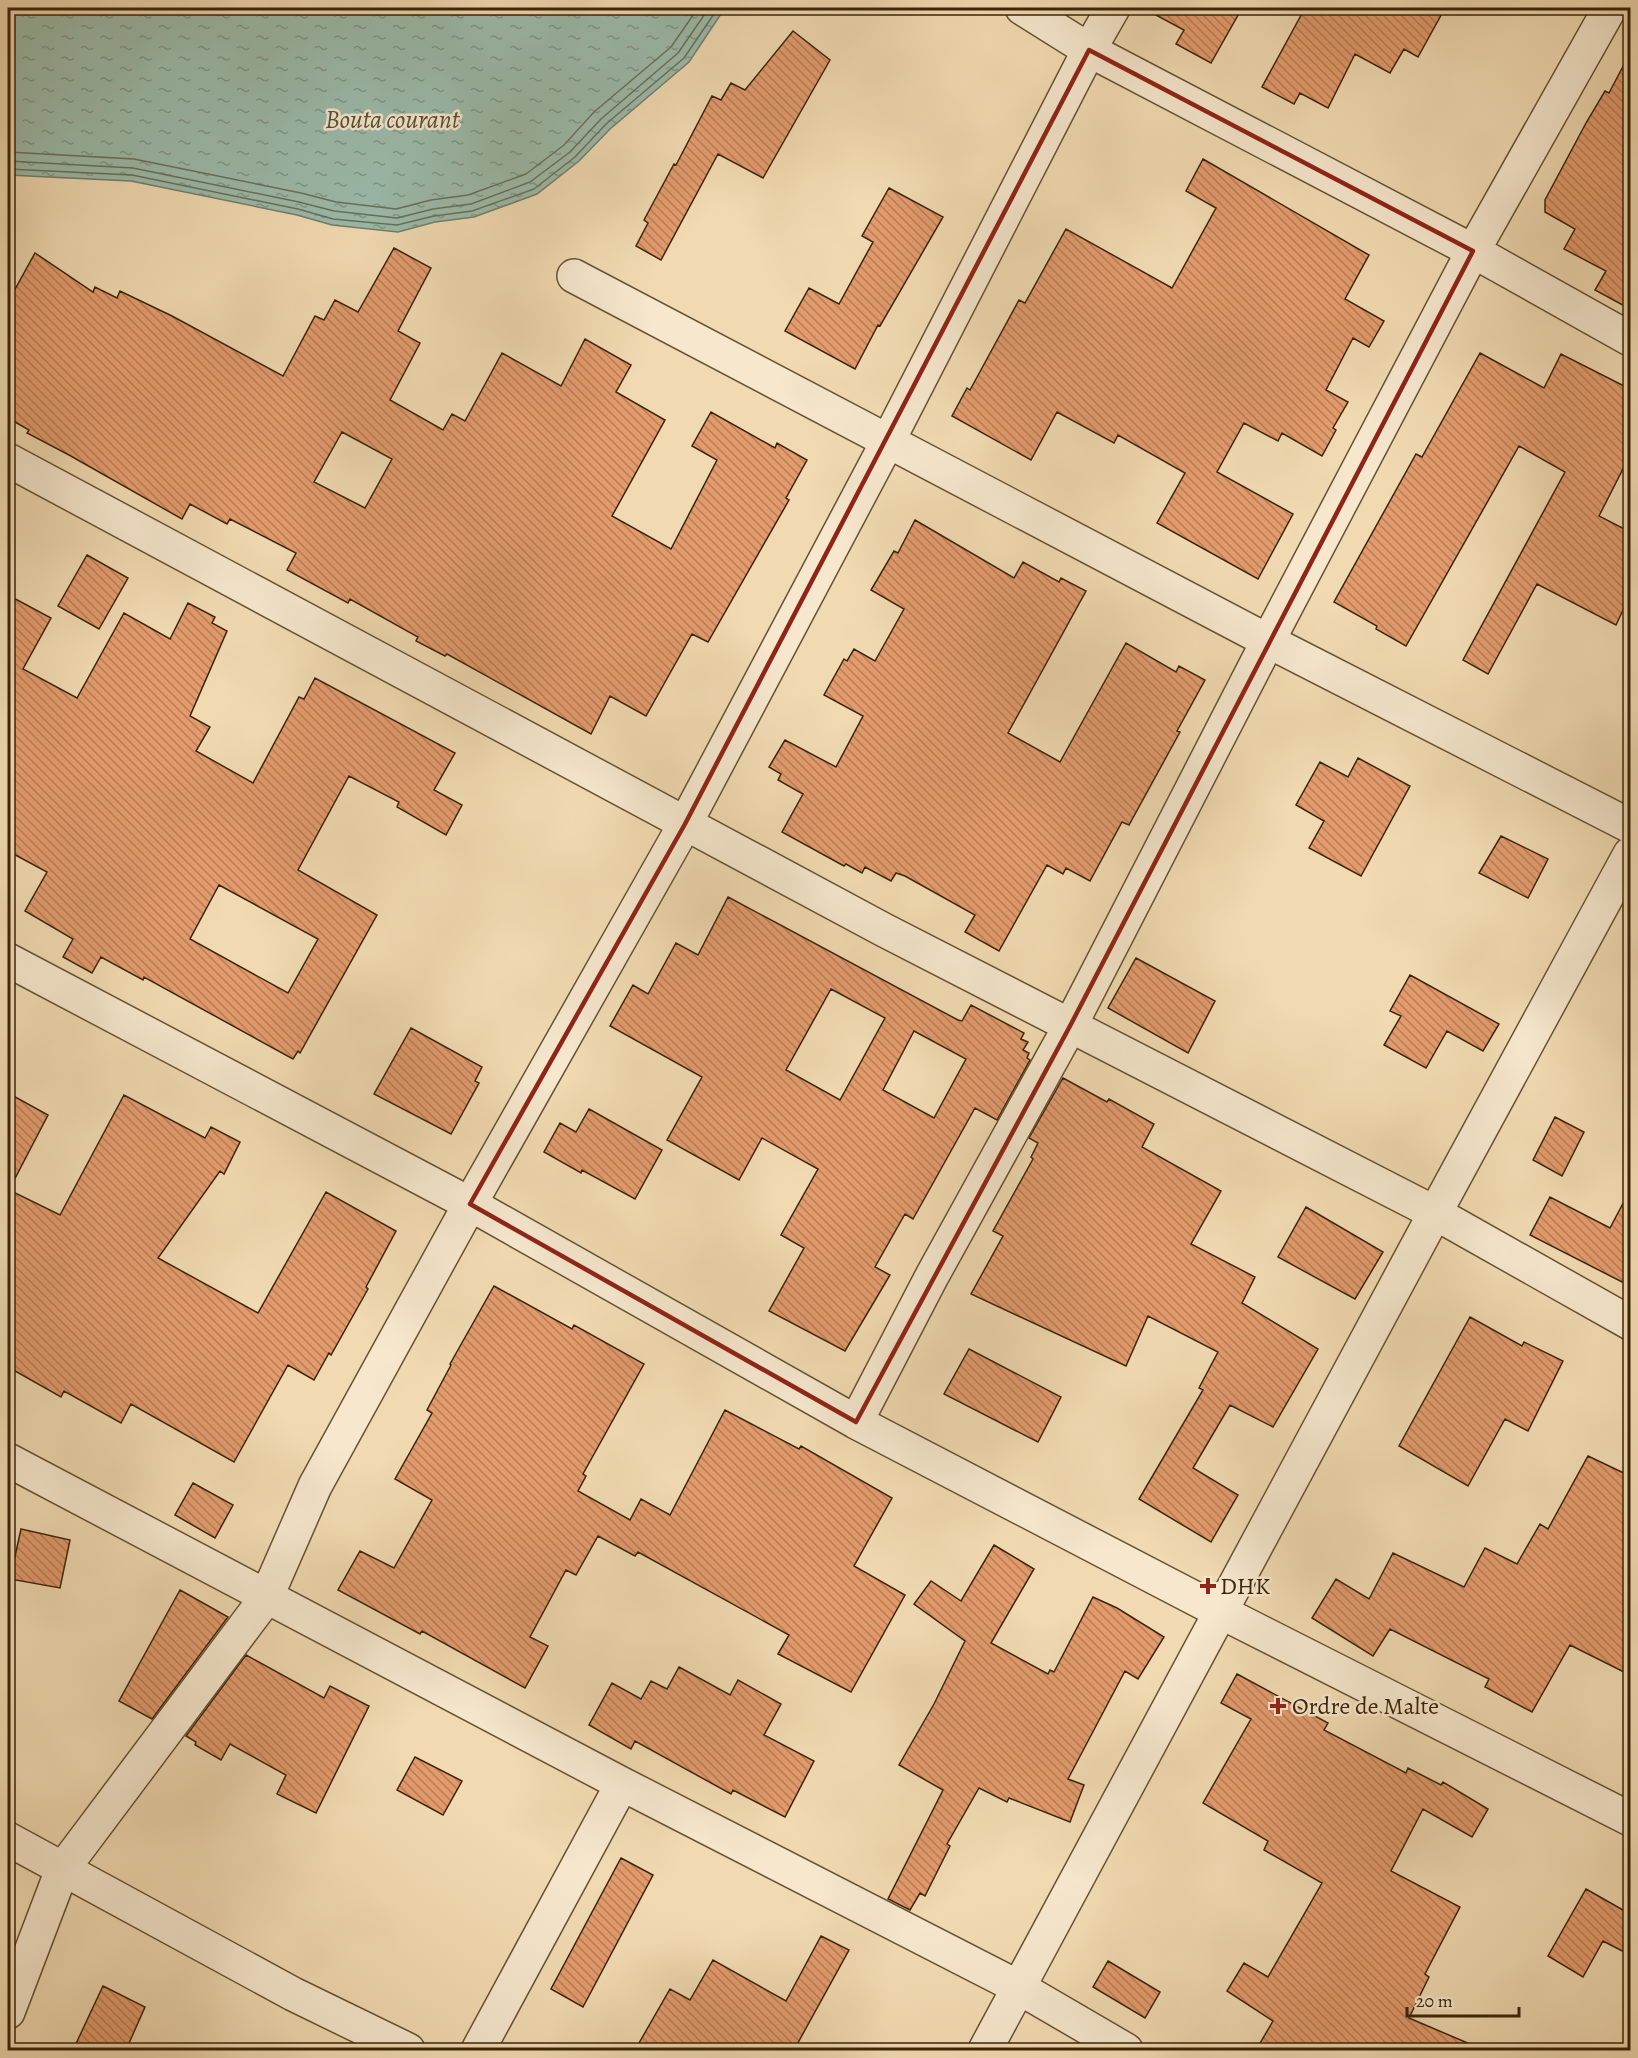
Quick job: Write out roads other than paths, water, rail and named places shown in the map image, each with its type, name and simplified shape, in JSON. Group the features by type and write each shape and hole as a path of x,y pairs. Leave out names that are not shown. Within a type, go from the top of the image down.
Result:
{"street":[{"path":"1022,8 1089,50 1473,251 1630,339"},
{"path":"8,2012 62,1870 267,1598 315,1486 470,1204 685,824 888,441 1089,50 1113,8"},
{"path":"856,1422 932,1276 1070,1026 1268,640 1473,251 1610,8"},
{"path":"574,276 1268,640 1630,826"},
{"path":"8,460 685,824 1070,1026 1435,1213 1630,1323"},
{"path":"985,2050 1630,854"},
{"path":"8,960 470,1204 856,1422 1221,1612 1629,1815"},
{"path":"8,1460 622,1784 1018,1987 1126,2050"},
{"path":"478,2050 622,1784"},
{"path":"8,1839 293,1994 408,2050"}],"water":[{"name":"Bouta courant","path":"8,8 725,8 689,62 610,129 579,161 537,194 474,217 435,222 398,232 332,225 297,215 131,181 8,175"}],"place":[{"name":"DHK","path":"1208,1586"},
{"name":"Ordre de Malte","path":"1278,1706"}]}
